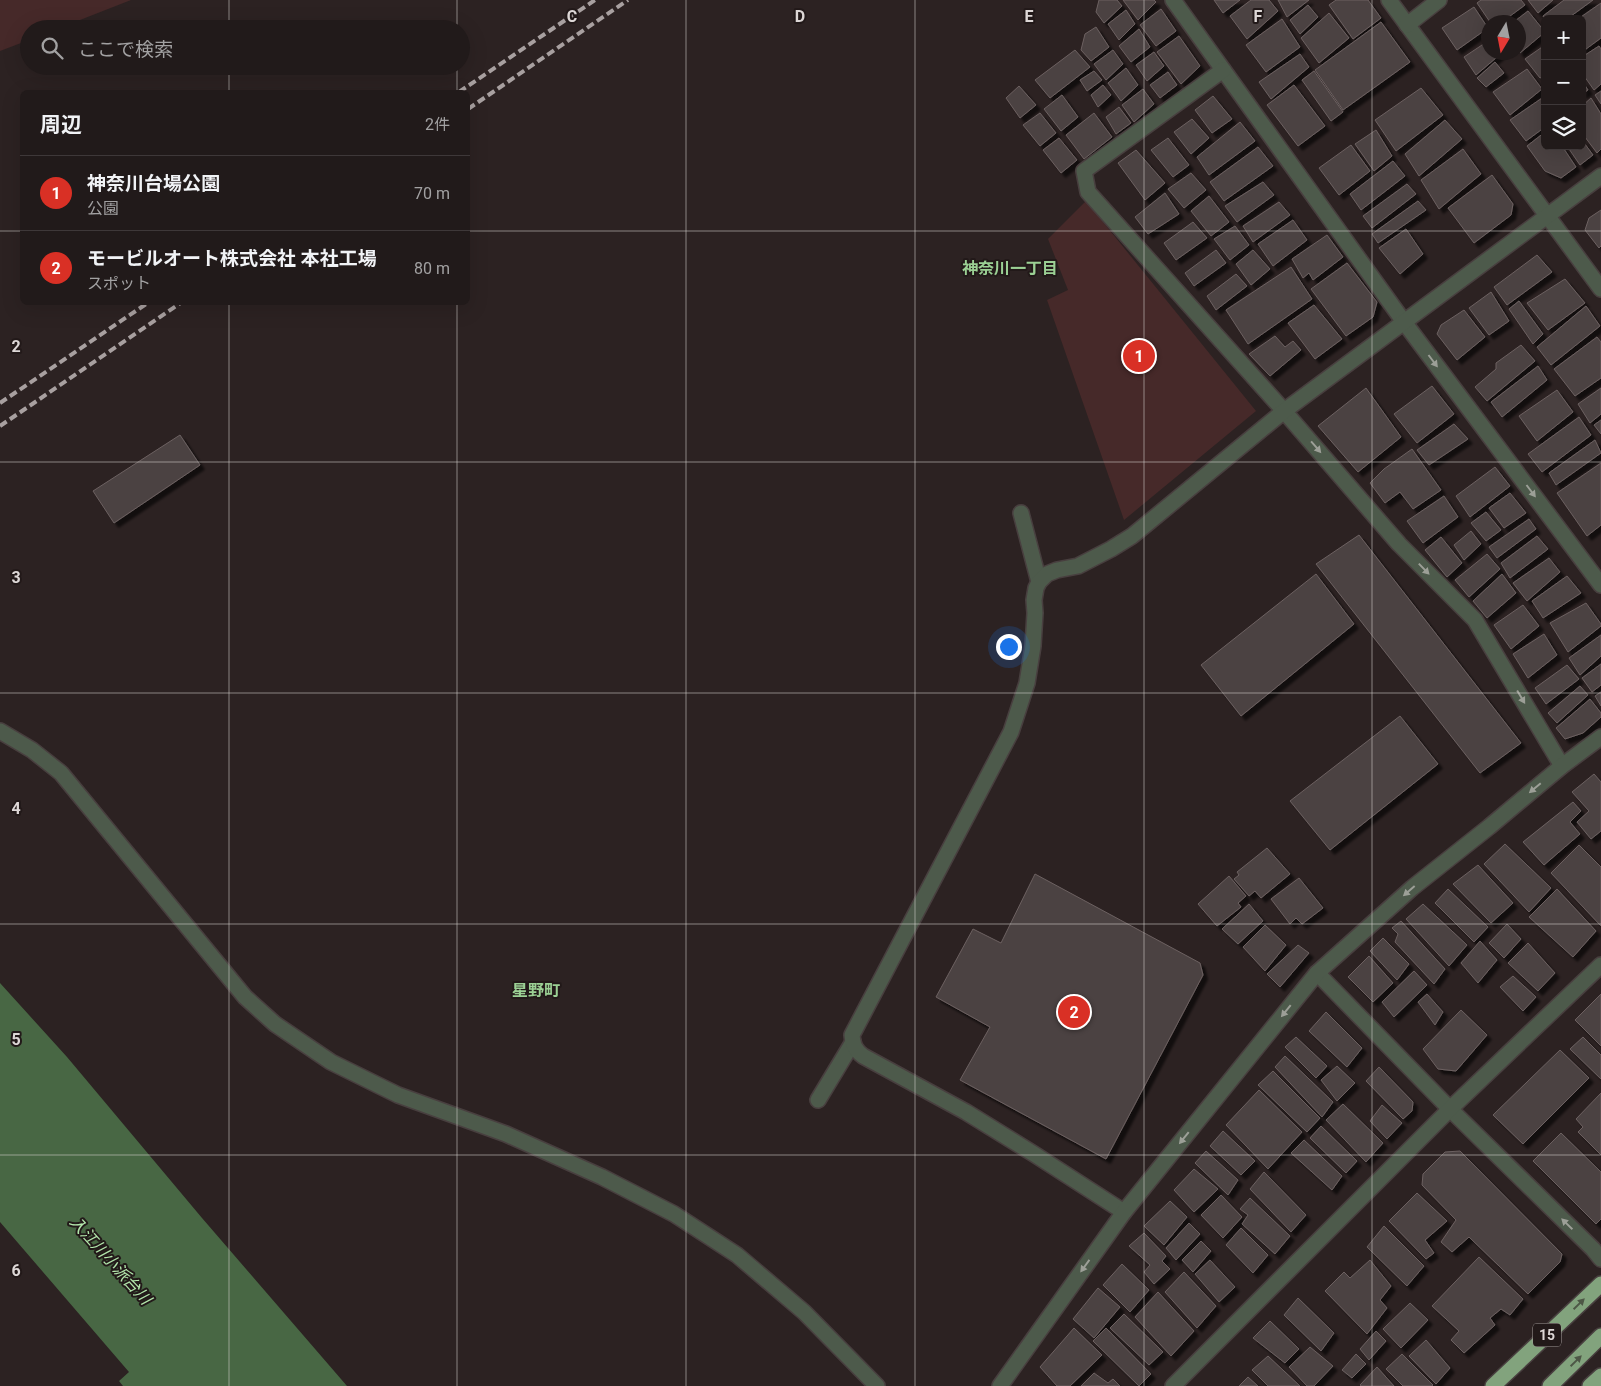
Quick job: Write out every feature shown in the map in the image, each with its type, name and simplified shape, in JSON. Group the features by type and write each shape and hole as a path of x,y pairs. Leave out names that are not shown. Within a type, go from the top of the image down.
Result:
{"highway":[{"name":"15","path":"1493,1386 1601,1284"},
{"path":"1550,1386 1601,1336"},
{"path":"1590,1386 1601,1376"}],"street":[{"path":"1173,0 1404,322 1601,586"},
{"path":"1389,0 1601,289"},
{"path":"1407,25 1439,0"},
{"path":"1223,70 1084,171 1088,192 1400,544 1474,620 1562,766"},
{"path":"1124,1212 966,1112 863,1056 855,1049 852,1042 852,1035 1011,732 1027,683 1033,646 1036,588 1047,574 1078,566 1132,536 1284,411 1601,176"},
{"path":"1021,513 1039,582"},
{"path":"0,731 32,750 61,773 245,997 275,1024 331,1062 398,1094 506,1134 602,1177 674,1214 736,1255 789,1299 877,1386"},
{"path":"1000,1386 1124,1212 1317,973 1412,888 1601,736"},
{"path":"1173,1386 1450,1109 1601,965"},
{"path":"1317,973 1601,1259"},
{"path":"818,1100 852,1042"}],"shaded area":[{"path":"0,0 131,0 80,20 20,20 20,43 0,51"},
{"path":"1086,201 1256,411 1124,520 1047,300 1068,290 1048,239"}],"water":[{"name":"入江川小派台川","path":"0,983 67,1057 202,1218 347,1386 123,1386 119,1381 129,1372 0,1222"}],"building":[{"path":"1099,0 1117,0 1122,6 1104,23 1096,12"},
{"path":"1123,0 1154,0 1156,2 1138,20"},
{"path":"1214,0 1240,0 1223,13"},
{"path":"1251,0 1269,0 1278,11 1247,39 1230,16"},
{"path":"1278,0 1309,0 1287,17"},
{"path":"1336,0 1368,0 1381,18 1353,39 1329,5"},
{"path":"1481,0 1521,0 1525,5 1511,15 1485,15 1477,3"},
{"path":"1528,0 1553,0 1538,13"},
{"path":"1564,0 1593,0 1572,15 1544,15"},
{"path":"1601,3 1601,38 1586,49 1586,15 1584,15"},
{"path":"1308,5 1318,17 1300,34 1290,20"},
{"path":"1474,7 1481,18 1481,33 1457,50 1442,28"},
{"path":"1161,9 1176,31 1156,46 1140,25"},
{"path":"1126,10 1135,24 1119,40 1108,24"},
{"path":"1528,11 1541,27 1541,35 1526,48 1526,15 1523,15"},
{"path":"1329,13 1349,38 1319,63 1301,38"},
{"path":"1282,19 1300,47 1266,72 1246,45"},
{"path":"1381,22 1410,62 1343,110 1315,70"},
{"path":"1096,27 1109,47 1091,61 1081,50 1085,34"},
{"path":"1139,29 1150,47 1131,62 1119,46"},
{"path":"1179,36 1200,66 1181,84 1157,52"},
{"path":"1481,46 1481,60 1494,60 1476,75 1464,57"},
{"path":"1599,46 1601,49 1601,84 1594,90 1586,79 1586,54"},
{"path":"1541,48 1541,77 1526,60"},
{"path":"1075,50 1090,67 1050,98 1035,80"},
{"path":"1113,50 1123,64 1106,80 1094,64"},
{"path":"1154,52 1164,66 1147,81 1136,65"},
{"path":"1300,54 1309,67 1271,99 1259,82"},
{"path":"1495,62 1504,73 1486,87 1477,78"},
{"path":"1126,68 1138,85 1121,101 1108,83"},
{"path":"1527,69 1541,88 1541,90 1510,115 1493,92"},
{"path":"1094,71 1102,80 1087,91 1080,80"},
{"path":"1314,71 1343,112 1331,121 1302,80"},
{"path":"1168,72 1177,85 1160,98 1150,85"},
{"path":"1103,85 1111,95 1098,107 1091,95"},
{"path":"1294,85 1325,126 1298,146 1267,105"},
{"path":"1019,86 1036,105 1020,118 1006,98"},
{"path":"1421,88 1443,115 1396,151 1375,120"},
{"path":"1143,89 1154,104 1134,122 1122,105"},
{"path":"1601,91 1601,104 1595,95"},
{"path":"1062,95 1078,117 1061,131 1044,109"},
{"path":"1213,96 1232,119 1212,133 1195,110"},
{"path":"1591,98 1601,114 1601,149 1597,153 1586,138 1586,102"},
{"path":"1541,99 1541,130 1526,141 1510,120"},
{"path":"1119,107 1131,123 1116,134 1106,117"},
{"path":"1040,113 1056,133 1040,146 1023,125"},
{"path":"1094,113 1112,137 1084,159 1066,135"},
{"path":"1192,119 1209,138 1191,154 1174,132"},
{"path":"1445,120 1462,139 1419,176 1405,154"},
{"path":"1240,122 1255,141 1209,175 1197,157"},
{"path":"1376,130 1392,156 1374,171 1355,144"},
{"path":"1541,135 1541,150 1565,150 1576,167 1561,178 1545,171 1527,146"},
{"path":"1059,138 1077,160 1061,173 1043,150"},
{"path":"1168,138 1189,165 1173,177 1151,150"},
{"path":"1351,145 1370,171 1339,195 1319,168"},
{"path":"1586,145 1593,155 1580,165 1570,150 1586,150"},
{"path":"1258,147 1273,166 1224,201 1210,182"},
{"path":"1463,149 1481,174 1439,209 1421,180"},
{"path":"1136,150 1165,183 1145,200 1118,163"},
{"path":"1393,161 1405,176 1361,210 1350,194"},
{"path":"1191,173 1206,190 1184,208 1168,189"},
{"path":"1492,175 1513,204 1511,215 1474,243 1448,208"},
{"path":"1263,182 1274,195 1237,222 1225,206"},
{"path":"1407,184 1416,194 1372,228 1363,216"},
{"path":"1165,193 1179,214 1148,234 1135,217"},
{"path":"1209,196 1229,222 1211,236 1191,211"},
{"path":"1418,201 1426,210 1378,243 1372,234"},
{"path":"1279,202 1290,215 1253,242 1243,226"},
{"path":"1601,210 1601,246 1599,248 1585,230 1589,218"},
{"path":"1293,220 1307,240 1273,266 1258,244"},
{"path":"1193,222 1207,238 1176,260 1164,243"},
{"path":"1235,226 1249,245 1230,260 1214,239"},
{"path":"1406,229 1423,254 1400,274 1379,248"},
{"path":"1327,235 1343,257 1313,280 1309,273 1303,278 1292,259"},
{"path":"1216,250 1226,263 1194,286 1185,273"},
{"path":"1253,250 1270,269 1251,285 1236,264"},
{"path":"1537,255 1552,272 1507,305 1494,287"},
{"path":"1347,263 1377,302 1373,317 1346,336 1311,289"},
{"path":"1291,267 1312,299 1248,344 1226,310"},
{"path":"1236,274 1247,286 1216,310 1207,296"},
{"path":"1565,279 1585,303 1548,330 1527,303"},
{"path":"1491,292 1509,321 1489,335 1469,308"},
{"path":"1519,301 1543,334 1533,344 1509,309"},
{"path":"1314,305 1342,339 1315,359 1288,323"},
{"path":"1586,306 1600,326 1551,365 1537,347"},
{"path":"1464,310 1485,337 1457,360 1437,334 1441,325"},
{"path":"1275,336 1285,347 1293,341 1301,350 1270,376 1249,354"},
{"path":"1597,337 1601,342 1601,378 1575,396 1554,369"},
{"path":"1521,345 1535,361 1487,401 1475,387 1496,369 1496,363"},
{"path":"1538,366 1547,380 1502,417 1491,402"},
{"path":"1432,386 1454,414 1417,443 1394,414"},
{"path":"1366,388 1401,437 1358,472 1318,426"},
{"path":"1601,388 1601,414 1590,423 1578,404"},
{"path":"1557,390 1573,412 1537,441 1519,416"},
{"path":"1579,417 1591,435 1542,472 1528,454"},
{"path":"1601,420 1601,434 1594,425"},
{"path":"1454,424 1468,439 1429,465 1417,450"},
{"path":"180,435 200,465 114,523 93,491"},
{"path":"1595,440 1601,453 1556,485 1549,473"},
{"path":"1412,449 1441,490 1413,509 1400,492 1385,503 1370,483 1384,469"},
{"path":"1601,463 1601,525 1587,536 1557,493"},
{"path":"1495,467 1510,486 1470,517 1456,496"},
{"path":"1510,493 1526,513 1504,528 1489,508"},
{"path":"1444,496 1458,517 1423,543 1407,521"},
{"path":"1486,512 1501,530 1486,541 1471,523"},
{"path":"1529,519 1536,529 1497,558 1489,547"},
{"path":"1471,531 1481,544 1464,560 1454,545"},
{"path":"1359,535 1521,743 1480,773 1316,564"},
{"path":"1537,536 1548,549 1510,578 1501,563"},
{"path":"1441,537 1462,563 1447,577 1425,550"},
{"path":"1487,554 1500,569 1469,597 1455,580"},
{"path":"1549,558 1560,572 1527,601 1513,583"},
{"path":"1316,574 1354,624 1241,716 1201,665"},
{"path":"1502,574 1516,593 1487,618 1473,601"},
{"path":"1567,576 1581,593 1543,618 1532,601"},
{"path":"1586,603 1601,626 1568,652 1550,623"},
{"path":"1523,605 1539,626 1511,649 1494,625"},
{"path":"1544,634 1557,655 1528,678 1513,654"},
{"path":"1601,635 1601,656 1580,675 1569,658"},
{"path":"1601,664 1601,685 1592,692 1582,678"},
{"path":"1567,665 1579,679 1546,704 1535,688"},
{"path":"1580,686 1588,695 1557,723 1548,713"},
{"path":"1601,692 1601,706 1595,696"},
{"path":"1590,699 1601,713 1601,717 1583,733 1565,739 1556,728"},
{"path":"1400,716 1438,764 1330,850 1290,801"},
{"path":"1594,774 1601,782 1601,831 1591,839 1577,822 1589,811 1572,792"},
{"path":"1573,802 1581,811 1570,822 1580,834 1544,865 1523,842"},
{"path":"1505,844 1551,888 1529,912 1484,864"},
{"path":"1579,845 1601,867 1601,926 1551,873"},
{"path":"1267,848 1290,874 1261,898 1255,891 1249,896 1234,879 1239,875 1237,872"},
{"path":"1478,865 1513,903 1491,923 1453,884"},
{"path":"1035,874 1200,963 1203,975 1106,1159 960,1080 990,1027 936,997 973,929 1001,943"},
{"path":"1229,876 1246,896 1238,903 1241,907 1217,926 1198,904"},
{"path":"1299,878 1323,908 1302,924 1296,918 1290,924 1271,899"},
{"path":"1448,889 1488,927 1474,942 1435,903"},
{"path":"1557,889 1596,931 1573,957 1529,917"},
{"path":"1249,904 1263,921 1238,944 1222,929"},
{"path":"1423,904 1467,945 1449,966 1406,919"},
{"path":"1401,921 1445,969 1434,984 1395,942 1398,934 1392,928"},
{"path":"1507,924 1521,939 1504,958 1489,943"},
{"path":"1265,925 1286,945 1265,971 1243,947"},
{"path":"1383,938 1409,964 1397,980 1370,951"},
{"path":"1480,941 1497,960 1478,983 1461,963"},
{"path":"1528,943 1555,973 1538,991 1508,963"},
{"path":"1298,945 1309,953 1280,987 1267,974"},
{"path":"1369,956 1393,983 1373,1002 1348,977"},
{"path":"1414,971 1427,985 1394,1017 1382,1002"},
{"path":"1513,976 1536,997 1523,1011 1500,987"},
{"path":"1427,994 1443,1012 1435,1025 1418,1002"},
{"path":"1601,994 1601,1046 1575,1020"},
{"path":"1461,1010 1487,1035 1456,1071 1438,1069 1423,1049"},
{"path":"1326,1012 1362,1048 1347,1067 1309,1031"},
{"path":"1296,1037 1327,1066 1316,1078 1285,1047"},
{"path":"1583,1037 1601,1055 1601,1079 1570,1049"},
{"path":"1560,1050 1589,1078 1523,1144 1493,1115"},
{"path":"1285,1056 1333,1102 1322,1117 1275,1067"},
{"path":"1337,1066 1355,1083 1337,1101 1321,1080"},
{"path":"1379,1067 1413,1102 1412,1111 1403,1119 1366,1081"},
{"path":"1273,1071 1320,1118 1307,1132 1258,1085"},
{"path":"1259,1090 1302,1132 1268,1169 1226,1125"},
{"path":"1601,1093 1601,1155 1578,1132 1583,1127 1576,1119"},
{"path":"1343,1104 1383,1143 1366,1162 1326,1120"},
{"path":"1382,1105 1402,1123 1387,1139 1370,1121"},
{"path":"1321,1126 1357,1161 1346,1173 1310,1138"},
{"path":"1223,1131 1255,1161 1241,1175 1210,1146"},
{"path":"1561,1133 1601,1172 1601,1219 1596,1224 1533,1161"},
{"path":"1304,1140 1342,1176 1332,1190 1291,1153"},
{"path":"1206,1151 1238,1180 1228,1195 1195,1163"},
{"path":"1460,1151 1562,1254 1560,1262 1528,1294 1469,1237 1452,1252 1441,1242 1456,1220 1422,1185 1423,1174 1445,1152"},
{"path":"1194,1169 1218,1189 1194,1212 1174,1190"},
{"path":"1264,1172 1306,1215 1291,1232 1250,1189"},
{"path":"1417,1193 1447,1221 1425,1240 1434,1253 1426,1259 1389,1221"},
{"path":"1221,1195 1242,1217 1223,1238 1201,1215"},
{"path":"1250,1198 1290,1236 1275,1254 1242,1224 1248,1215 1240,1209"},
{"path":"1170,1201 1187,1217 1164,1245 1144,1226"},
{"path":"1189,1223 1200,1234 1176,1260 1166,1248"},
{"path":"1384,1226 1424,1266 1407,1286 1367,1247"},
{"path":"1241,1228 1268,1255 1253,1273 1226,1245"},
{"path":"1144,1233 1166,1256 1162,1261 1170,1269 1154,1284 1144,1272 1150,1265 1129,1246"},
{"path":"1201,1241 1211,1251 1193,1272 1182,1260"},
{"path":"1479,1257 1523,1299 1510,1315 1501,1309 1490,1318 1495,1325 1464,1353 1451,1340 1459,1331 1432,1306"},
{"path":"1210,1260 1235,1287 1219,1302 1195,1274"},
{"path":"1370,1260 1391,1286 1380,1300 1387,1308 1367,1334 1325,1291 1344,1272 1350,1278"},
{"path":"1122,1264 1149,1290 1130,1312 1103,1285"},
{"path":"1184,1272 1216,1306 1197,1328 1165,1292"},
{"path":"1098,1288 1120,1307 1094,1338 1073,1319"},
{"path":"1158,1292 1194,1331 1171,1356 1135,1317"},
{"path":"1298,1298 1334,1333 1321,1351 1284,1315"},
{"path":"1410,1303 1428,1320 1401,1348 1383,1329"},
{"path":"1124,1314 1163,1352 1149,1365 1110,1328"},
{"path":"1270,1321 1299,1349 1285,1363 1253,1338"},
{"path":"1074,1328 1102,1355 1070,1386 1057,1386 1040,1367"},
{"path":"1106,1328 1151,1374 1139,1386 1093,1341"},
{"path":"1376,1331 1386,1341 1369,1360 1360,1349"},
{"path":"1426,1340 1450,1368 1436,1384 1409,1356"},
{"path":"1310,1347 1333,1366 1314,1386 1307,1386 1289,1367"},
{"path":"1356,1354 1366,1364 1352,1378 1342,1370"},
{"path":"1402,1354 1432,1386 1403,1386 1386,1369"},
{"path":"1268,1356 1300,1386 1268,1386 1252,1370"},
{"path":"1377,1367 1394,1386 1360,1385"},
{"path":"1094,1373 1108,1383 1113,1379 1120,1386 1081,1386"},
{"path":"1248,1377 1258,1386 1239,1386"}],"railway":[{"path":"462,90 595,0"},
{"path":"470,108 628,0"},
{"path":"0,403 145,305"},
{"path":"0,426 178,305"}],"place":[{"name":"神奈川台場公園","path":"1139,356"},
{"name":"モービルオート株式会社 本社工場","path":"1074,1012"}],"district":[{"name":"神奈川一丁目","path":"1010,268"},
{"name":"星野町","path":"536,990"}]}
